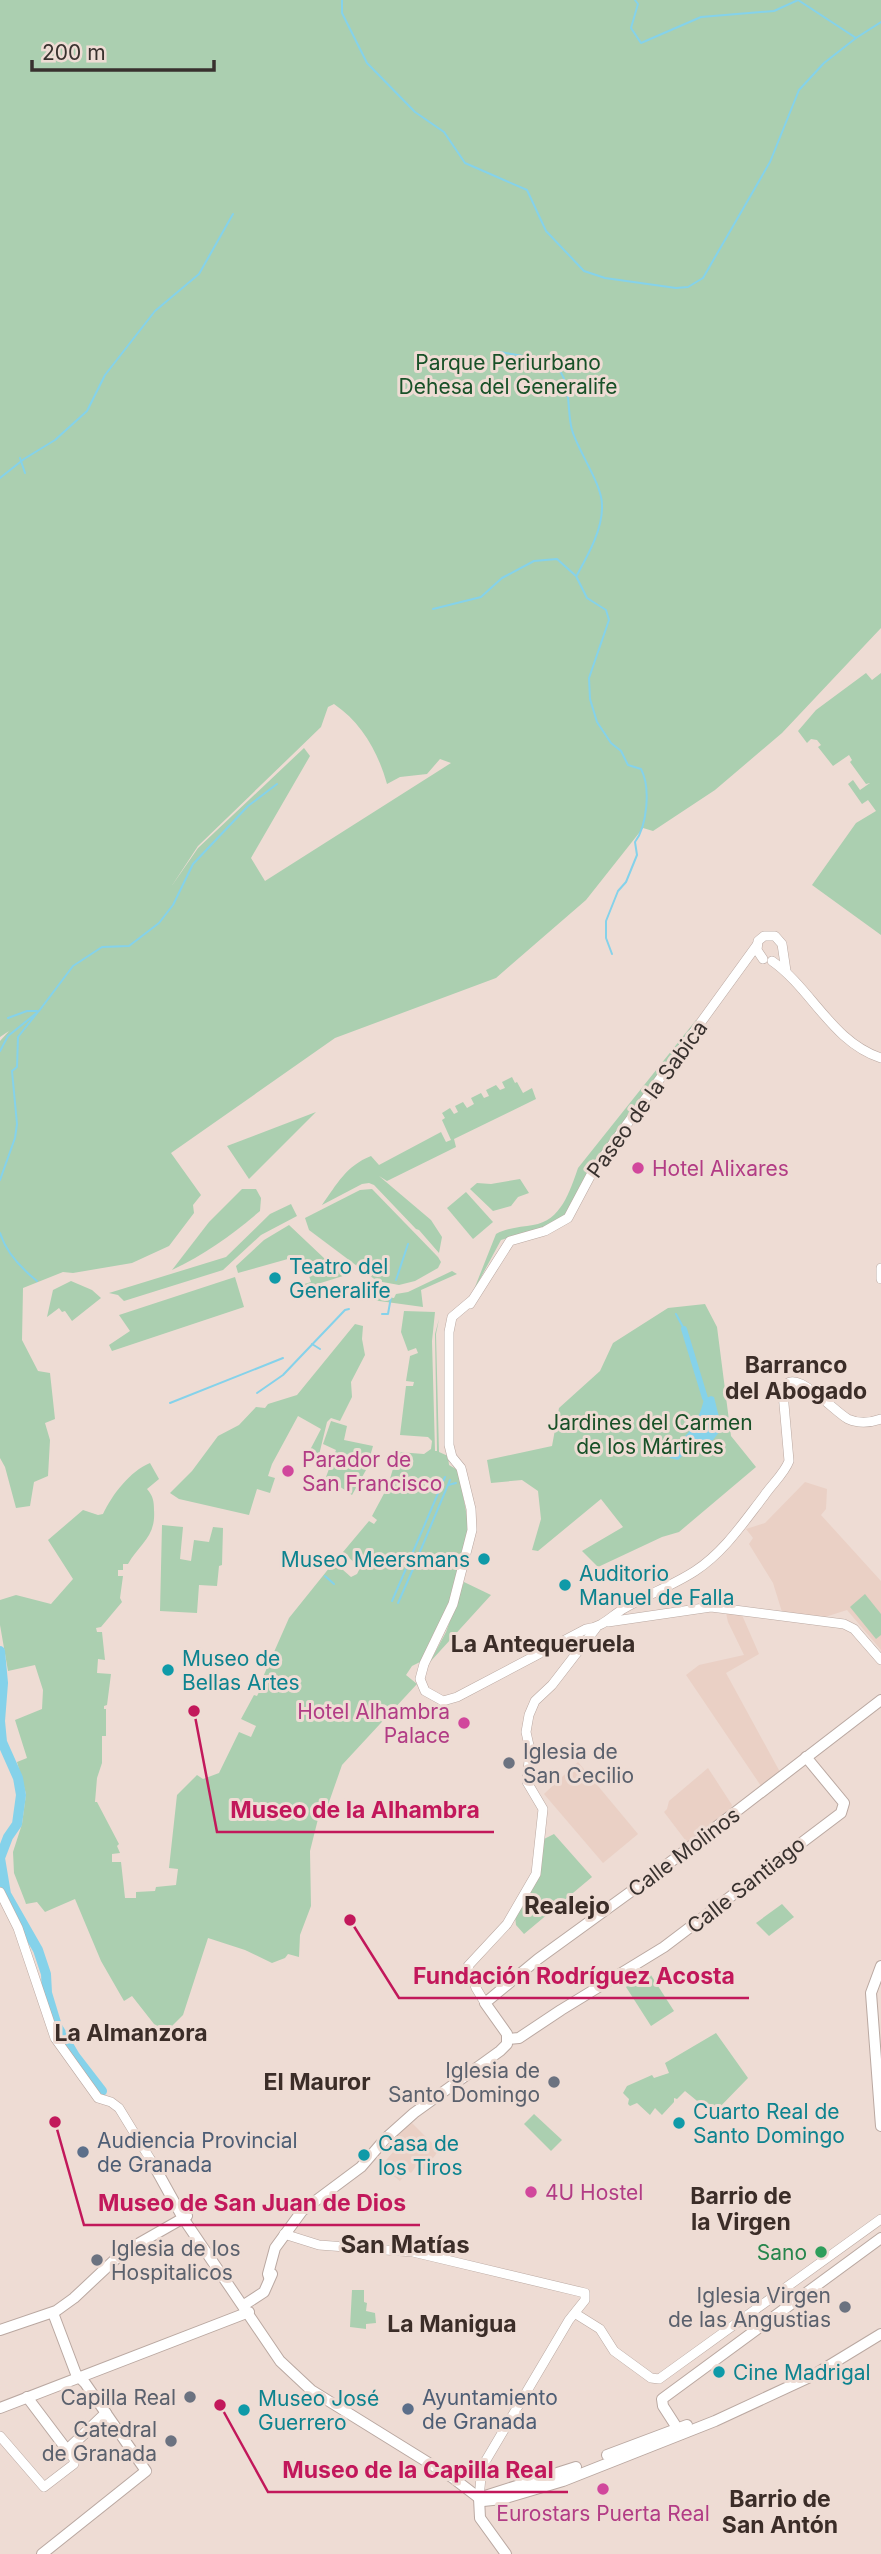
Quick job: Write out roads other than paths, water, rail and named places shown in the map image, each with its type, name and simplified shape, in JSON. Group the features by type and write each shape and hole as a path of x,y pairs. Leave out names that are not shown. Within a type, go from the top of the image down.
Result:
{"main road":[{"name":"Calle Molinos","path":"485,2003 538,1959 661,1870 881,1700"},
{"name":"Calle Santiago","path":"508,2039 519,2038 664,1947 841,1813 844,1803 806,1757"},
{"path":"881,1966 871,1993 881,2126"},
{"path":"0,2407 79,2378 246,2309 264,2292 272,2275 282,2238 308,2204 361,2167 386,2138 504,2047 507,2034 485,2003"},
{"path":"152,2162 280,2361 309,2389 489,2502 501,2495 680,2432 812,2376 881,2334"},
{"path":"0,2330 53,2313 74,2298 122,2253 185,2217"},
{"path":"680,2432 663,2406 662,2399 881,2238"},
{"path":"43,2554 146,2471 76,2374 53,2313"},
{"path":"680,2432 804,2374 881,2326"},
{"path":"27,2397 67,2450 106,2413"},
{"path":"479,2498 482,2522 506,2554"}],"street":[{"path":"786,973 780,940 771,935 761,938 757,946 758,954 786,973 842,1035 861,1050 881,1058"},
{"name":"Paseo de la Sabica","path":"596,1628 586,1629 457,1698 443,1701 425,1691 419,1679 453,1604 471,1539 471,1509 461,1468 452,1457 451,1449 451,1322 469,1306 510,1241 557,1226 568,1218 593,1171 757,946"},
{"path":"767,960 778,957 782,951"},
{"name":"Paseo de la Sabica","path":"736,976 749,963 767,960"},
{"path":"881,1268 881,1279"},
{"path":"485,2003 468,1966 505,1926 534,1878 542,1831 543,1809 527,1782 530,1751 526,1732 535,1701 552,1685 596,1628 608,1622 622,1609 695,1572 744,1525 789,1461 783,1393 788,1382 804,1385 850,1420 864,1423 881,1419"},
{"path":"608,1622 711,1607 844,1624 854,1629 881,1660"},
{"path":"0,1892 21,1935 51,2029 68,2059 98,2098 115,2104 152,2162"},
{"path":"576,2314 600,2329 614,2351 655,2379 664,2376 881,2218"},
{"path":"282,2238 319,2245 413,2252 585,2293 585,2300 569,2321 480,2472 479,2498"},
{"path":"0,2435 36,2481 46,2487 74,2463 67,2450"}],"water":[{"path":"714,1397 720,1431 713,1440 692,1446 678,1460 670,1458 668,1452 691,1429 699,1416 704,1399"}],"waterway":[{"path":"342,0 342,13 367,63 415,112 444,132 465,163 527,190 546,231 584,271 605,278 676,288 688,287 703,278 770,162 799,90 824,63 856,38"},
{"path":"635,0 638,4 631,28 641,43 701,17 774,11 798,0 856,38 881,22"},
{"path":"0,478 55,440 87,411 105,375 155,311 199,274 233,214"},
{"path":"500,352 553,364 564,378 572,430 598,487 602,505 597,532 577,575"},
{"path":"20,458 25,473"},
{"path":"433,609 481,597 502,578 534,561 557,559 576,576 587,598 606,610 609,620 589,678 590,699 597,722 611,743 621,751 628,765 641,769 647,796 645,817 635,842 637,855 606,921 606,938 612,954"},
{"path":"0,1051 8,1036 39,1011 73,966 102,947 129,946 159,923 173,905 193,864 248,806 277,784"},
{"path":"8,1018 27,1011 37,1011"},
{"path":"0,1180 15,1138 17,1124 12,1071 17,1067 18,1037 37,1013"},
{"path":"0,1233 15,1260 37,1281"},
{"path":"396,1280 408,1244"},
{"path":"382,1314 388,1314 391,1297"},
{"path":"257,1393 283,1375 345,1310 349,1309"},
{"path":"676,1314 684,1329"},
{"path":"684,1329 705,1398"},
{"path":"312,1344 320,1349"},
{"path":"170,1403 283,1358"},
{"path":"413,1552 445,1477"},
{"path":"419,1554 450,1480"},
{"path":"448,1485 456,1483"},
{"path":"392,1601 411,1557"},
{"path":"398,1603 417,1560"},
{"path":"325,1576 334,1584"},
{"path":"0,1651 3,1683 0,1721 2,1742 18,1778 21,1795 17,1824 8,1837 0,1858 6,1894 38,1950 57,2026 75,2056 102,2091"}],"place":[{"name":"Hotel Alixares","path":"638,1168"},
{"name":"Teatro del Generalife","path":"275,1278"},
{"name":"Parador de San Francisco","path":"288,1471"},
{"name":"Museo Meersmans","path":"484,1559"},
{"name":"Auditorio Manuel de Falla","path":"565,1585"},
{"name":"Museo de Bellas Artes","path":"168,1670"},
{"name":"Museo de la Alhambra","path":"194,1711"},
{"name":"Hotel Alhambra Palace","path":"464,1723"},
{"name":"Iglesia de San Cecilio","path":"509,1763"},
{"name":"Fundación Rodríguez Acosta","path":"350,1920"},
{"name":"Iglesia de Santo Domingo","path":"554,2082"},
{"name":"Museo de San Juan de Dios","path":"55,2122"},
{"name":"Cuarto Real de Santo Domingo","path":"679,2123"},
{"name":"Audiencia Provincial de Granada","path":"83,2152"},
{"name":"Casa de los Tiros","path":"364,2155"},
{"name":"4U Hostel","path":"531,2192"},
{"name":"Sano","path":"821,2252"},
{"name":"Iglesia de los Hospitalicos","path":"97,2260"},
{"name":"Iglesia Virgen de las Angustias","path":"845,2307"},
{"name":"Cine Madrigal","path":"719,2372"},
{"name":"Capilla Real","path":"190,2397"},
{"name":"Museo de la Capilla Real","path":"220,2405"},
{"name":"Ayuntamiento de Granada","path":"408,2409"},
{"name":"Museo José Guerrero","path":"244,2410"},
{"name":"Catedral de Granada","path":"171,2441"},
{"name":"Eurostars Puerta Real","path":"603,2489"}],"district":[{"name":"Barranco del Abogado","path":"796,1378"},
{"name":"La Antequeruela","path":"543,1644"},
{"name":"Realejo","path":"567,1905"},
{"name":"La Almanzora","path":"131,2033"},
{"name":"El Mauror","path":"317,2082"},
{"name":"Barrio de la Virgen","path":"741,2209"},
{"name":"San Matías","path":"405,2244"},
{"name":"La Manigua","path":"452,2324"},
{"name":"Barrio de San Antón","path":"780,2512"}],"park label":[{"name":"Parque Periurbano Dehesa del Generalife","path":"508,374"},
{"name":"Jardines del Carmen de los Mártires","path":"650,1434"}]}
